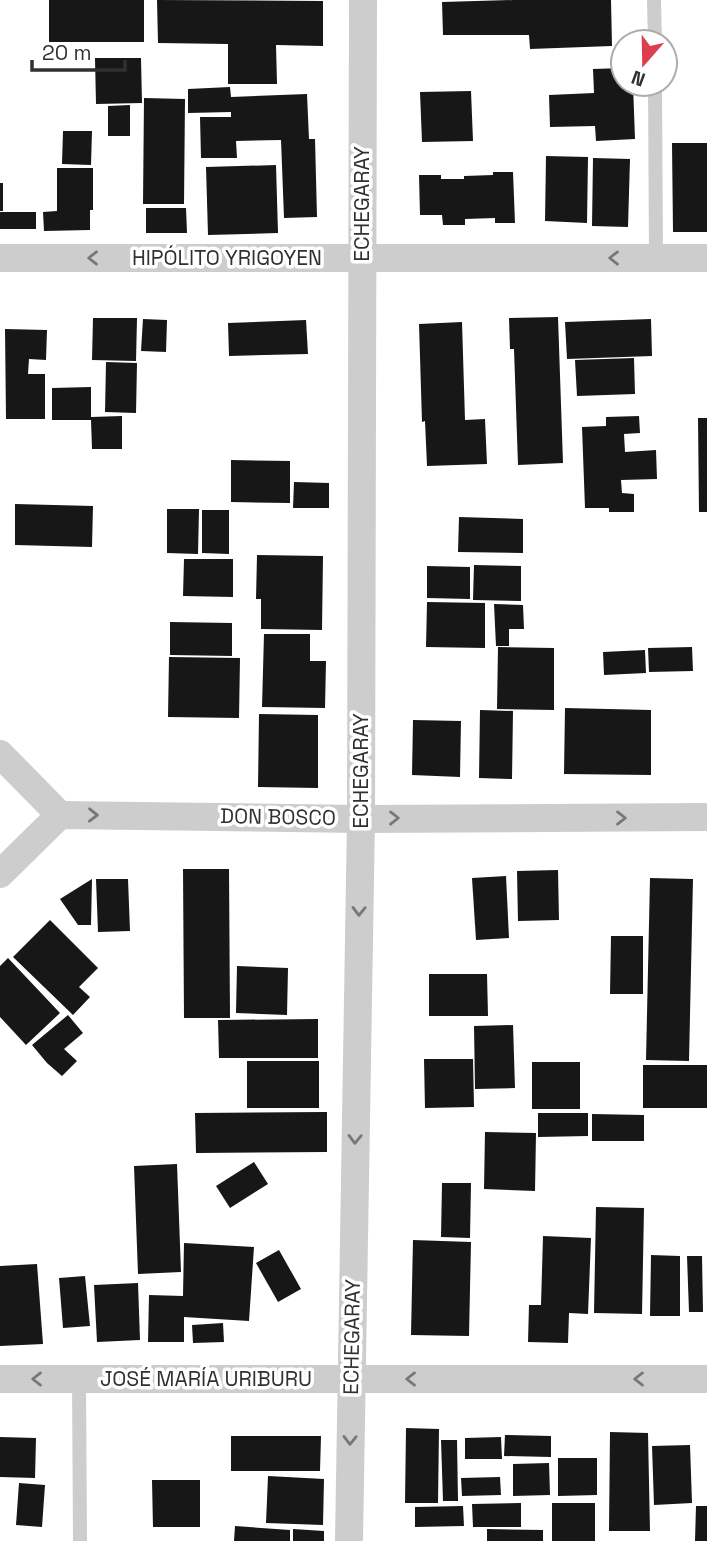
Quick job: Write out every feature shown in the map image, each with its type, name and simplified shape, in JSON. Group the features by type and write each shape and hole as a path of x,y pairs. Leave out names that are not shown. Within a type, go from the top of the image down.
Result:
{"street":[{"name":"ECHEGARAY","path":"349,1541 361,818 363,0"},
{"name":"HIPÓLITO YRIGOYEN","path":"0,258 707,258"},
{"path":"0,754 60,815 0,874"},
{"name":"DON BOSCO","path":"60,815 707,817"},
{"name":"JOSÉ MARÍA URIBURU","path":"0,1379 707,1379"}],"lane":[{"path":"654,0 655,28"},
{"path":"655,98 656,258"},
{"path":"79,1380 80,1541"}],"building":[{"path":"49,0 144,0 144,42 49,42"},
{"path":"157,0 323,1 323,46 276,45 277,84 228,84 228,44 158,43"},
{"path":"611,0 609,46 530,49 529,35 443,35 442,2"},
{"path":"95,58 141,58 142,103 96,104"},
{"path":"609,68 609,98 634,98 635,139 596,141 595,126 550,127 549,95 594,93 593,69"},
{"path":"230,87 231,97 307,94 309,139 315,139 317,217 284,218 281,140 236,141 237,158 201,158 200,117 231,117 231,112 188,113 188,89"},
{"path":"471,91 473,141 422,142 420,92"},
{"path":"144,98 185,99 184,204 143,204"},
{"path":"130,105 130,136 108,136 108,106"},
{"path":"63,131 92,131 91,165 62,164"},
{"path":"672,143 707,143 707,232 673,232"},
{"path":"546,156 588,157 587,223 545,221"},
{"path":"593,158 630,159 628,227 592,226"},
{"path":"276,165 278,233 208,235 206,167"},
{"path":"57,168 93,168 90,230 44,231 43,212 57,211"},
{"path":"493,172 513,172 515,223 495,223 495,218 465,219 465,225 443,225 442,215 420,215 419,175 464,179 464,176 493,175"},
{"path":"0,183 3,183 3,211 0,211"},
{"path":"146,208 186,208 187,233 146,233"},
{"path":"0,212 36,212 36,229 0,229"},
{"path":"558,317 563,463 518,465 514,349 510,349 509,318"},
{"path":"93,318 137,318 136,361 92,360"},
{"path":"143,319 167,320 166,352 141,351"},
{"path":"651,319 652,356 567,359 565,322"},
{"path":"306,320 308,354 229,356 228,323"},
{"path":"462,322 465,420 485,419 487,464 427,466 425,421 422,422 419,324"},
{"path":"5,329 47,330 46,360 29,359 28,374 45,374 45,419 6,419"},
{"path":"634,358 635,394 577,396 575,360"},
{"path":"106,362 137,363 136,413 105,412"},
{"path":"91,387 91,417 122,416 122,449 92,449 91,420 52,420 52,388"},
{"path":"639,416 640,433 624,434 625,452 656,450 657,479 621,480 622,493 634,494 634,512 585,508 582,427 606,426 606,417"},
{"path":"698,418 707,418 707,512 699,512"},
{"path":"231,460 290,461 290,503 231,502"},
{"path":"294,482 329,483 329,508 293,508"},
{"path":"15,504 93,506 92,547 15,545"},
{"path":"167,509 199,509 198,554 167,553"},
{"path":"202,510 229,510 229,554 202,553"},
{"path":"459,517 523,519 523,553 458,552"},
{"path":"257,555 323,556 322,630 261,629 261,599 256,599"},
{"path":"184,559 233,559 233,597 183,596"},
{"path":"474,565 521,566 521,601 473,600"},
{"path":"427,566 470,567 470,599 427,598"},
{"path":"427,602 485,603 485,648 426,647"},
{"path":"494,604 523,605 524,629 509,629 509,646 496,646"},
{"path":"170,622 232,623 232,656 170,655"},
{"path":"264,634 310,634 310,661 326,661 325,708 262,707"},
{"path":"498,647 554,648 554,710 497,709"},
{"path":"692,647 693,671 649,672 648,648"},
{"path":"645,650 646,673 604,675 603,652"},
{"path":"169,657 240,658 239,718 168,717"},
{"path":"565,708 651,710 651,775 564,774"},
{"path":"480,710 513,711 512,779 479,778"},
{"path":"259,714 318,715 318,788 258,787"},
{"path":"413,720 461,721 460,777 412,775"},
{"path":"183,869 229,869 230,1018 184,1018"},
{"path":"558,870 559,920 518,921 517,871"},
{"path":"506,876 509,938 476,940 472,878"},
{"path":"650,878 693,879 689,1061 646,1060"},
{"path":"92,879 91,925 78,925 60,899"},
{"path":"96,879 128,879 130,931 98,932"},
{"path":"50,920 98,968 79,987 90,997 73,1015 13,957"},
{"path":"611,936 643,936 643,994 610,994"},
{"path":"8,958 60,1013 26,1045 0,1017 0,966"},
{"path":"237,966 288,968 287,1015 236,1013"},
{"path":"429,974 487,974 488,1016 429,1016"},
{"path":"68,1015 83,1033 64,1049 77,1061 62,1076 32,1045"},
{"path":"318,1019 318,1058 219,1058 218,1020"},
{"path":"513,1025 515,1088 475,1089 474,1026"},
{"path":"424,1059 473,1059 474,1107 425,1108"},
{"path":"247,1061 319,1061 319,1108 247,1108"},
{"path":"532,1062 580,1062 580,1109 532,1109"},
{"path":"643,1065 707,1065 707,1108 643,1108"},
{"path":"327,1112 327,1152 196,1153 195,1113"},
{"path":"538,1113 588,1113 588,1136 538,1137"},
{"path":"592,1114 644,1115 644,1141 592,1141"},
{"path":"485,1132 536,1133 535,1191 484,1189"},
{"path":"254,1162 268,1184 230,1208 216,1186"},
{"path":"177,1164 181,1272 138,1274 134,1166"},
{"path":"442,1183 471,1183 470,1238 441,1237"},
{"path":"596,1207 644,1208 642,1314 594,1313"},
{"path":"543,1236 591,1238 588,1314 569,1313 568,1343 528,1342 529,1305 541,1305"},
{"path":"413,1240 471,1242 469,1336 411,1335"},
{"path":"184,1243 254,1247 249,1321 184,1317 184,1342 148,1342 149,1295 183,1296"},
{"path":"279,1250 301,1289 278,1302 256,1263"},
{"path":"651,1255 680,1256 680,1316 650,1316"},
{"path":"687,1256 702,1256 703,1312 689,1312"},
{"path":"37,1264 43,1344 0,1346 0,1266"},
{"path":"85,1276 90,1326 63,1328 59,1278"},
{"path":"138,1283 140,1340 97,1342 94,1285"},
{"path":"223,1323 224,1342 193,1343 192,1325"},
{"path":"406,1428 439,1429 438,1503 405,1503"},
{"path":"610,1432 648,1433 650,1531 609,1531"},
{"path":"505,1435 551,1436 551,1457 504,1456"},
{"path":"231,1436 321,1436 320,1471 231,1471"},
{"path":"0,1437 36,1438 35,1478 0,1477"},
{"path":"501,1437 502,1459 465,1459 465,1438"},
{"path":"441,1440 457,1440 458,1501 443,1501"},
{"path":"690,1445 692,1503 654,1505 652,1446"},
{"path":"558,1458 597,1458 597,1495 558,1496"},
{"path":"549,1463 550,1495 513,1496 513,1464"},
{"path":"268,1476 324,1479 323,1525 266,1523"},
{"path":"500,1477 501,1495 462,1496 461,1478"},
{"path":"152,1480 200,1480 200,1527 153,1527"},
{"path":"19,1483 45,1485 42,1527 16,1525"},
{"path":"521,1503 521,1527 473,1527 472,1504"},
{"path":"552,1503 595,1503 595,1541 552,1541"},
{"path":"463,1506 464,1526 415,1527 415,1507"},
{"path":"696,1506 707,1506 707,1541 695,1541"},
{"path":"235,1526 290,1530 290,1541 234,1541"},
{"path":"293,1529 324,1531 324,1541 293,1541"},
{"path":"487,1529 543,1530 543,1541 487,1541"}]}
